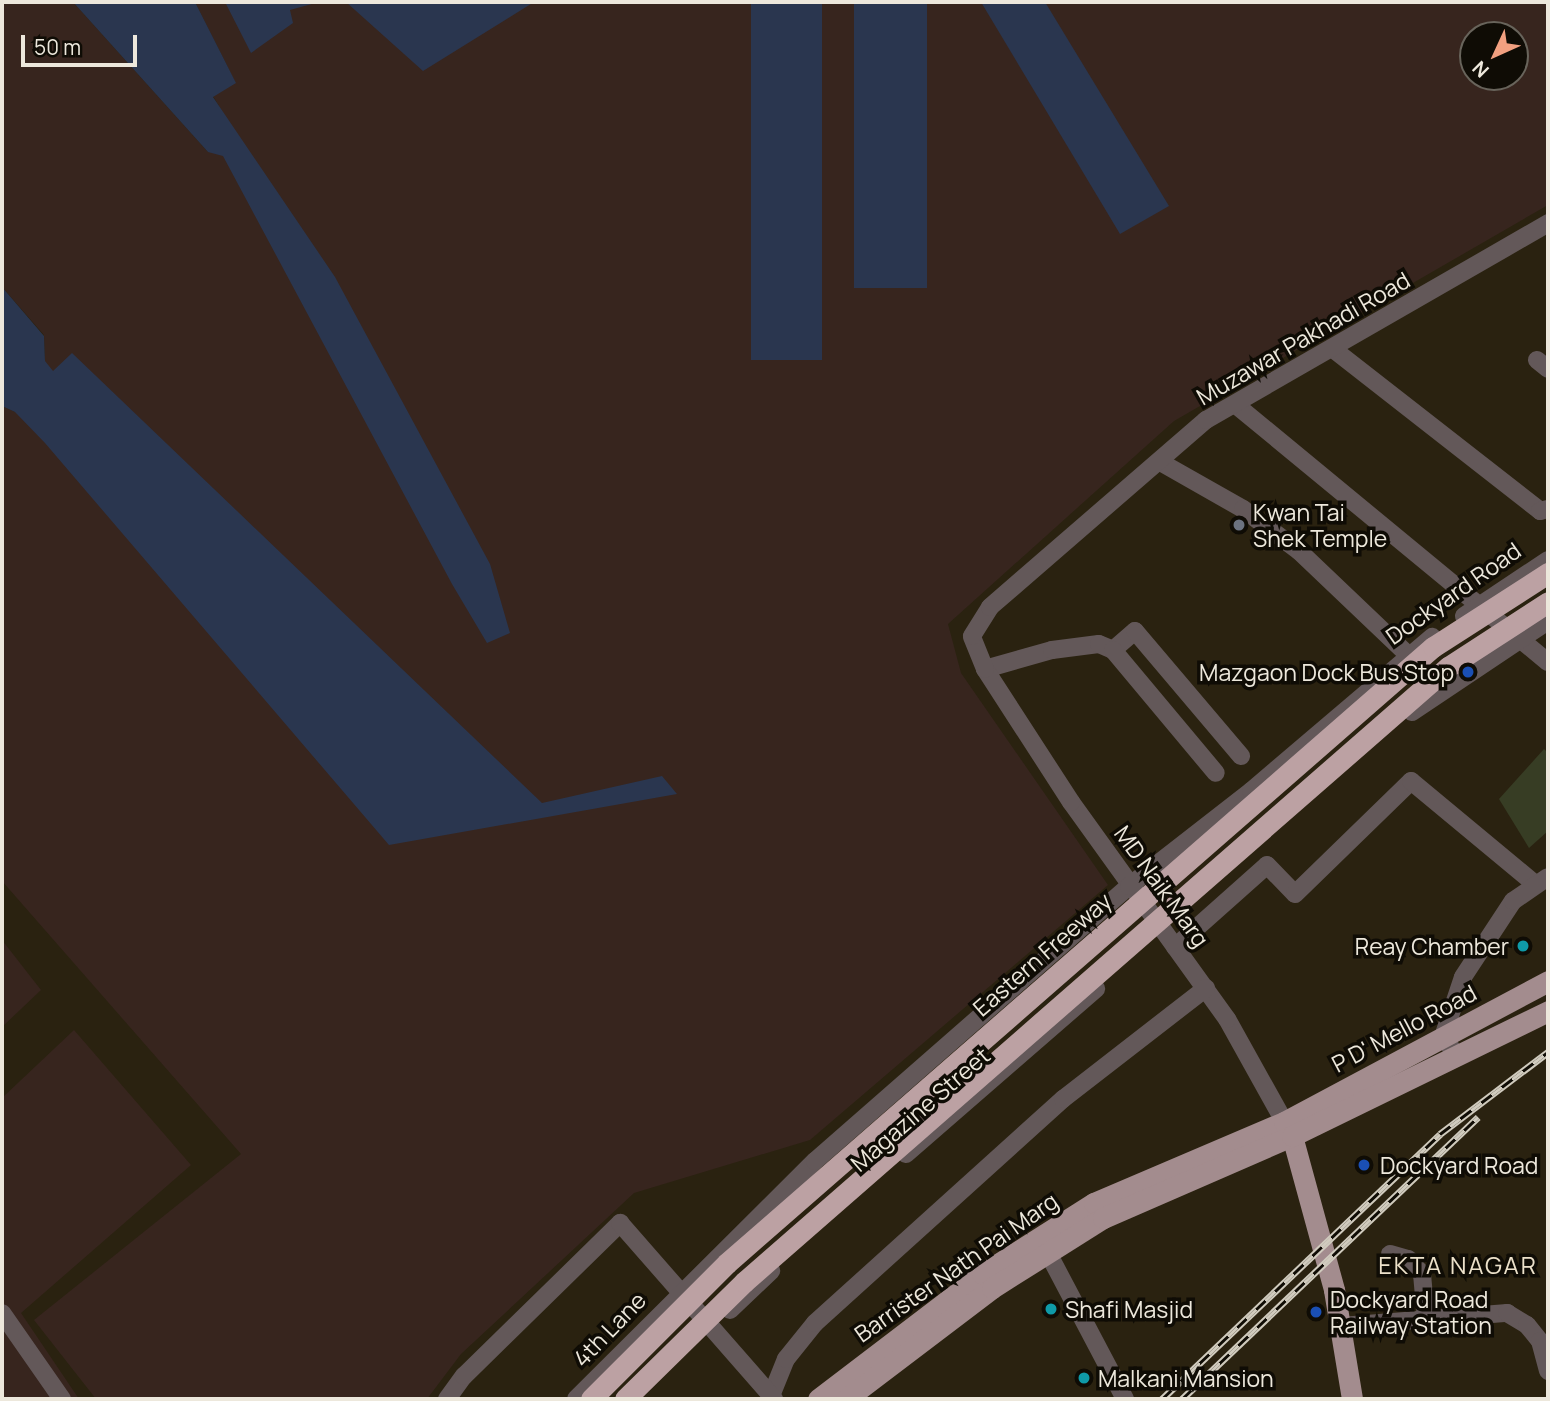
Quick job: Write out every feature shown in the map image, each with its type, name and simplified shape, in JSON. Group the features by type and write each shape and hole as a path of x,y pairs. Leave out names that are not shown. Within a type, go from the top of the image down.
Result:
{"highway":[{"name":"Eastern Freeway","path":"590,1399 727,1263 1433,647 1548,572"},
{"path":"625,1399 744,1282 1448,667 1548,602"}],"main road":[{"name":"P D' Mello Road","path":"1288,1129 1443,1037 1548,981"},
{"name":"P D' Mello Road","path":"1288,1129 1457,1056 1548,1011"},
{"name":"Barrister Nath Pai Marg","path":"846,1399 1047,1251 1148,1195 1288,1129"},
{"name":"Barrister Nath Pai Marg","path":"818,1399 1037,1236 1141,1180 1288,1129"},
{"path":"1288,1129 1341,1326 1352,1399"}],"street":[{"name":"Muzawar Pakhadi Road","path":"985,669 972,636 978,619 1162,463 1206,420 1548,223"},
{"path":"1333,349 1540,511 1548,509"},
{"path":"1236,405 1544,659"},
{"path":"1162,463 1243,509 1299,551 1407,654"},
{"name":"Dockyard Road","path":"1129,886 1251,791 1407,654 1474,603 1548,560"},
{"path":"1474,603 1521,639"},
{"path":"1162,930 1429,698 1548,621"},
{"path":"1112,650 1135,631 1241,756"},
{"path":"985,669 1052,650 1099,644 1112,650 1216,774"},
{"name":"MD Naik Marg","path":"985,669 1129,886 1206,988 1288,1129"},
{"path":"1175,947 1267,865 1295,894 1411,781 1541,880 1513,901 1463,977 1443,1037 1457,1056"},
{"name":"Magazine Street","path":"678,1293 815,1161 1129,886"},
{"name":"Magazine Street","path":"637,1399 711,1327 1162,930"},
{"path":"447,1399 464,1376 620,1223 678,1293 773,1397 786,1359 816,1323 1063,1099 1206,988"},
{"path":"1047,1251 1125,1399"},
{"path":"1390,1254 1408,1259 1422,1274 1426,1319"},
{"name":"4th Lane","path":"576,1399 678,1293"},
{"path":"2,1313 62,1399"},
{"path":"1341,1326 1507,1313 1527,1325 1540,1341 1548,1371"}],"shaded area":[{"path":"2,2 73,2 208,152 243,146 213,96 235,82 195,2 1548,2 1548,205 1174,421 948,624 961,673 1108,885 810,1140 634,1193 461,1354 427,1399 96,1399 34,1320 241,1154 2,881 2,406 15,412 45,361 44,335 2,287"},
{"path":"2,940 41,990 2,1027"},
{"path":"74,1030 191,1165 21,1313 79,1399 2,1399 2,1098"}],"green space":[{"path":"1544,749 1548,753 1548,831 1529,848 1499,799"}],"water":[{"path":"73,2 195,2 236,83 213,97 335,277 490,564 510,633 487,643 452,584 223,156 208,152"},
{"path":"225,2 319,2 290,10 293,23 251,53"},
{"path":"346,2 534,2 423,71"},
{"path":"751,2 822,2 822,360 751,360"},
{"path":"854,2 927,2 927,288 854,288"},
{"path":"981,2 1045,2 1169,206 1120,234"},
{"path":"2,287 44,336 45,361 53,371 72,353 542,803 662,776 677,794 389,845 45,443 15,412 2,406"}],"railway":[{"path":"1162,1399 1440,1134 1548,1052"},
{"path":"1182,1399 1478,1117"}],"place":[{"name":"Kwan Tai Shek Temple","path":"1239,525"},
{"name":"Mazgaon Dock Bus Stop","path":"1468,672"},
{"name":"Reay Chamber","path":"1523,946"},
{"name":"Dockyard Road","path":"1364,1165"},
{"name":"Shafi Masjid","path":"1051,1309"},
{"name":"Dockyard Road Railway Station","path":"1316,1312"},
{"name":"Malkani Mansion","path":"1084,1378"}],"district":[{"name":"EKTA NAGAR","path":"1458,1265"}]}
